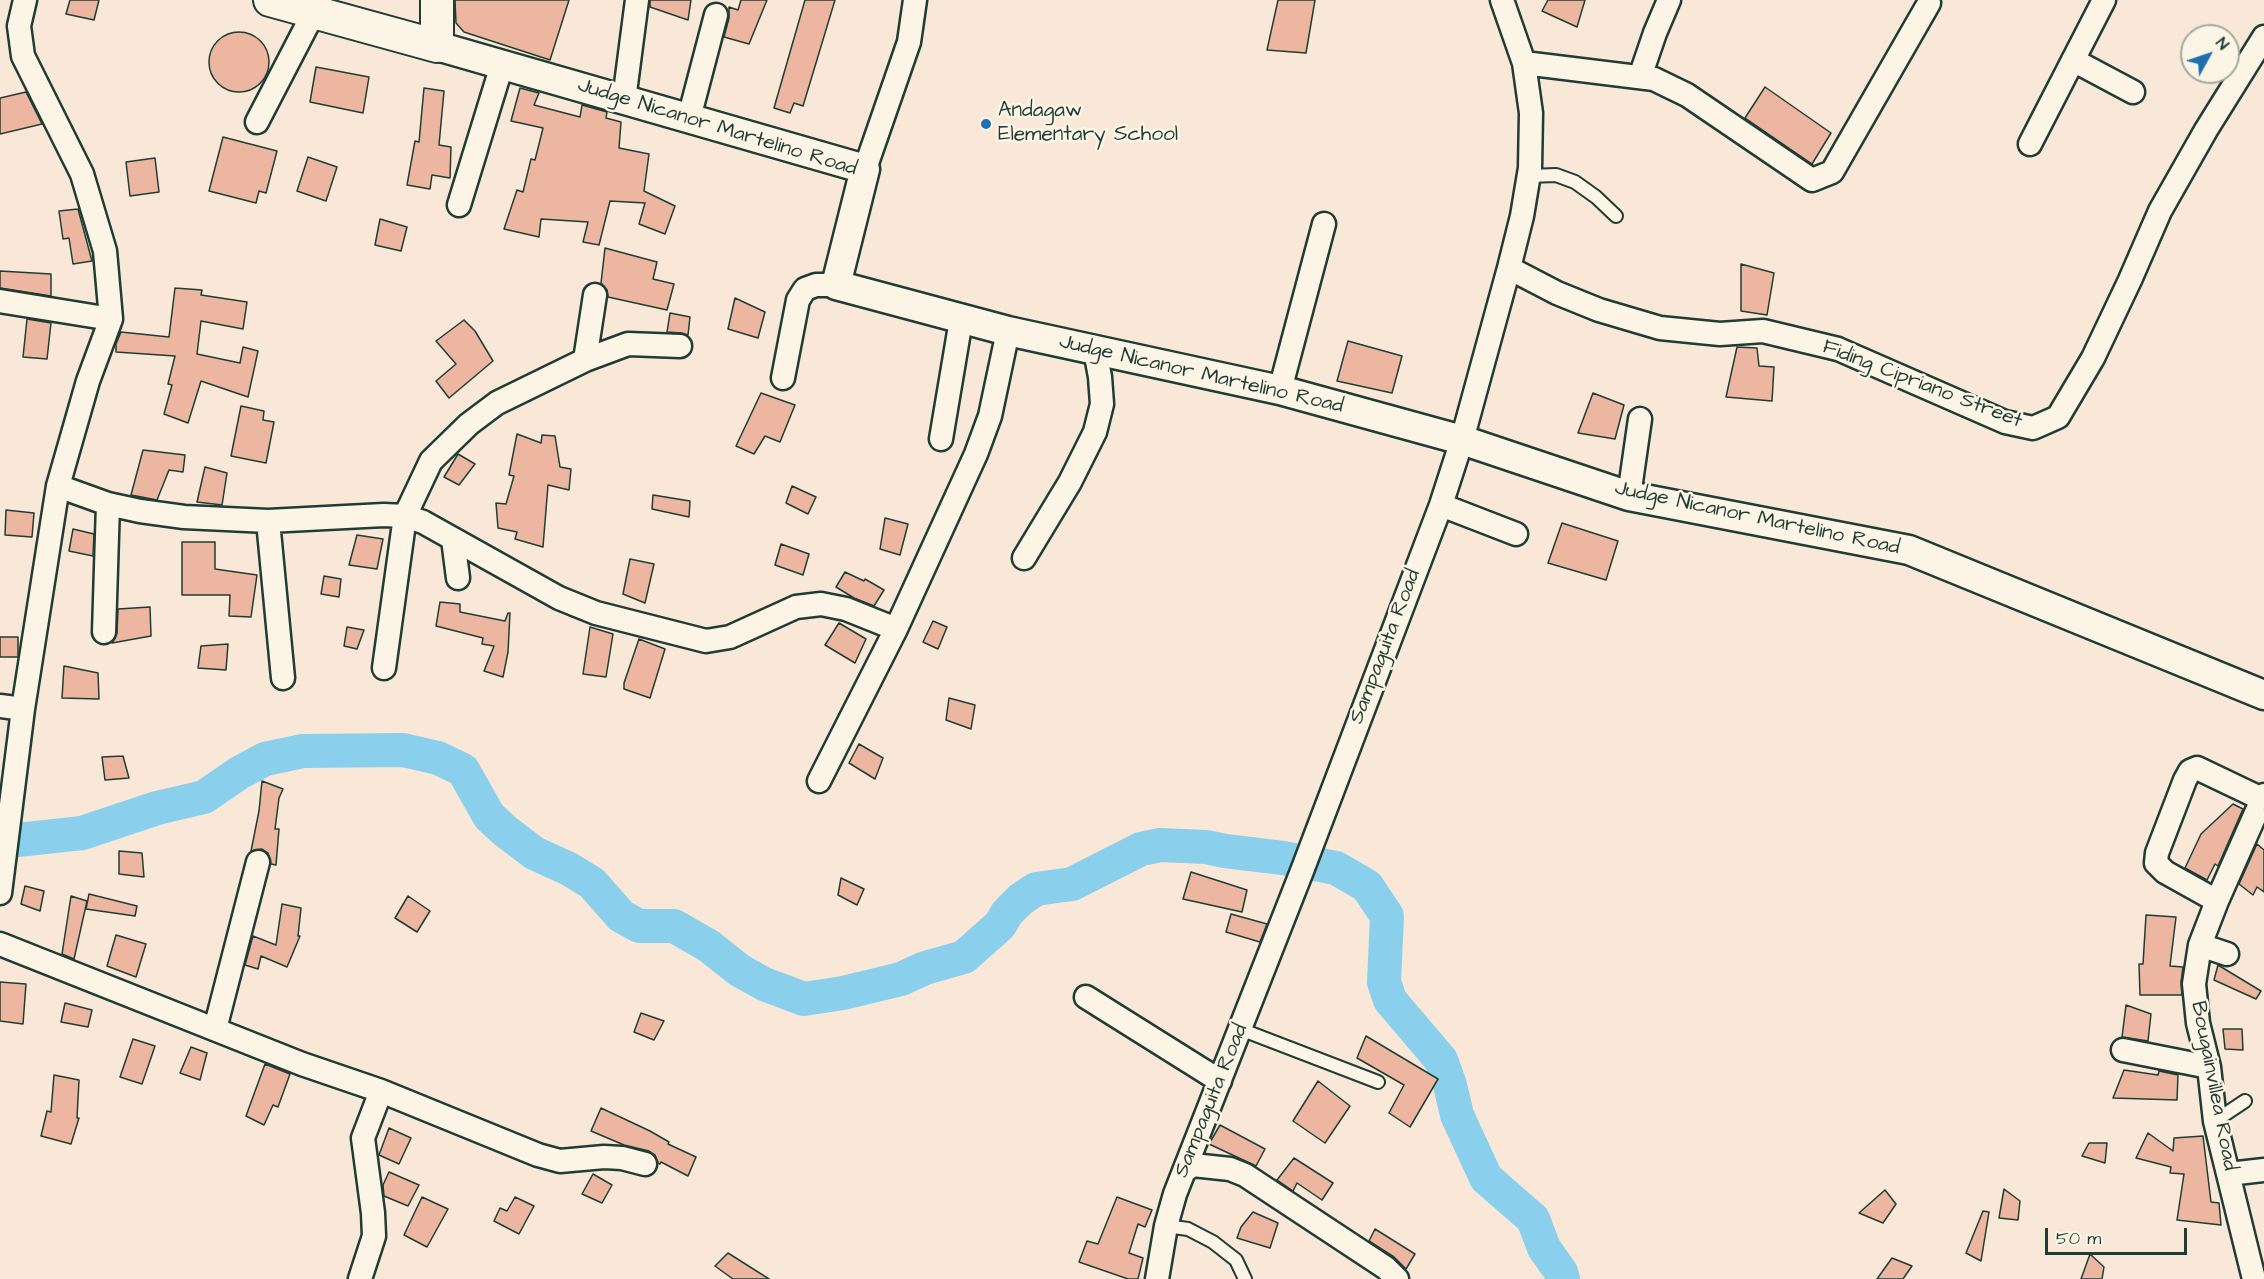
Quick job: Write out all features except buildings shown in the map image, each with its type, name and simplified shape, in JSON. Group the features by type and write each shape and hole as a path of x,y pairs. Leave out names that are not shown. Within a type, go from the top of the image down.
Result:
{"main road":[{"name":"Judge Nicanor Martelino Road","path":"270,0 437,46"},
{"path":"437,0 437,46"}],"street":[{"path":"0,893 23,709 58,486 88,381 111,319 105,251 82,174 23,56 20,26 25,0"},
{"path":"624,100 637,0"},
{"path":"865,169 909,42 915,0"},
{"name":"Sampaguita Road","path":"1157,1279 1166,1226 1184,1171 1305,863 1441,505 1462,440 1509,268 1522,216 1528,176 1531,113 1524,63 1502,0"},
{"path":"1640,76 1669,0"},
{"path":"2030,144 2104,0"},
{"path":"1524,63 1654,79 1687,95 1812,180 1832,172 1929,3"},
{"path":"257,122 314,12"},
{"path":"689,118 716,15"},
{"name":"Fiding Cipriano Street","path":"1509,268 1599,310 1660,328 1720,334 1763,331 1838,349 2005,422 2033,428 2058,417 2093,358 2160,211 2206,130 2264,37"},
{"name":"Judge Nicanor Martelino Road","path":"437,46 865,169 836,285 1008,331 1280,390 1462,440 1629,496 1909,550 2264,695"},
{"path":"2073,60 2133,92"},
{"path":"459,205 502,65"},
{"path":"1280,390 1324,224"},
{"path":"783,378 798,300 804,289 816,285 836,285"},
{"path":"585,360 595,295"},
{"path":"0,301 111,319"},
{"path":"940,439 962,320"},
{"path":"819,782 896,629 976,454 990,416 1008,331"},
{"path":"384,668 405,516 431,461 469,424 497,403 585,360 628,344 680,346"},
{"path":"1024,558 1070,482 1095,432 1102,404 1095,350"},
{"path":"1629,496 1640,419"},
{"path":"58,486 108,504 140,512 184,517 268,521 405,516 423,522 559,598 596,613 706,640 730,637 796,607 821,604 846,609 896,629"},
{"path":"104,632 108,504"},
{"path":"1441,505 1516,534"},
{"path":"268,521 284,678"},
{"path":"453,539 458,578"},
{"path":"0,706 23,709"},
{"path":"2217,901 2165,872 2156,863 2157,853 2186,780 2190,771 2197,768 2263,797"},
{"name":"Bougainvillea Road","path":"2254,1279 2215,1121 2209,1067 2199,1023 2194,984 2200,945 2263,797"},
{"path":"215,1029 258,862"},
{"path":"0,944 302,1064 381,1091 538,1155 560,1161 604,1157 622,1158 645,1164"},
{"path":"2200,945 2227,954"},
{"path":"1086,997 1220,1081"},
{"path":"2123,1050 2209,1067"},
{"path":"360,1279 374,1236 374,1213 363,1138 381,1091"},
{"path":"1184,1171 1193,1165 1230,1169 1245,1175 1386,1268 1397,1279"},
{"path":"2229,1174 2264,1170"}],"lane":[{"path":"1528,176 1556,175 1575,182 1596,197 1616,216"},
{"path":"1240,1029 1378,1082"},
{"path":"2215,1121 2246,1101"},
{"path":"1166,1226 1188,1229 1213,1242 1236,1260 1245,1279"}],"waterway":[{"path":"18,840 82,833 157,808 204,797 239,773 265,759 303,751 403,750 438,758 463,770 489,816 504,830 534,853 569,869 592,883 621,916 639,926 674,926 709,946 739,970 764,984 804,999 843,993 901,979 925,968 964,957 1000,925 1007,913 1021,899 1036,889 1072,884 1141,849 1160,845 1206,847 1336,868 1367,886 1387,916 1384,982 1390,1000 1441,1060 1457,1115 1486,1178 1533,1219 1544,1248 1561,1272 1563,1279"}],"place":[{"name":"Andagaw Elementary School","path":"986,124"}]}
